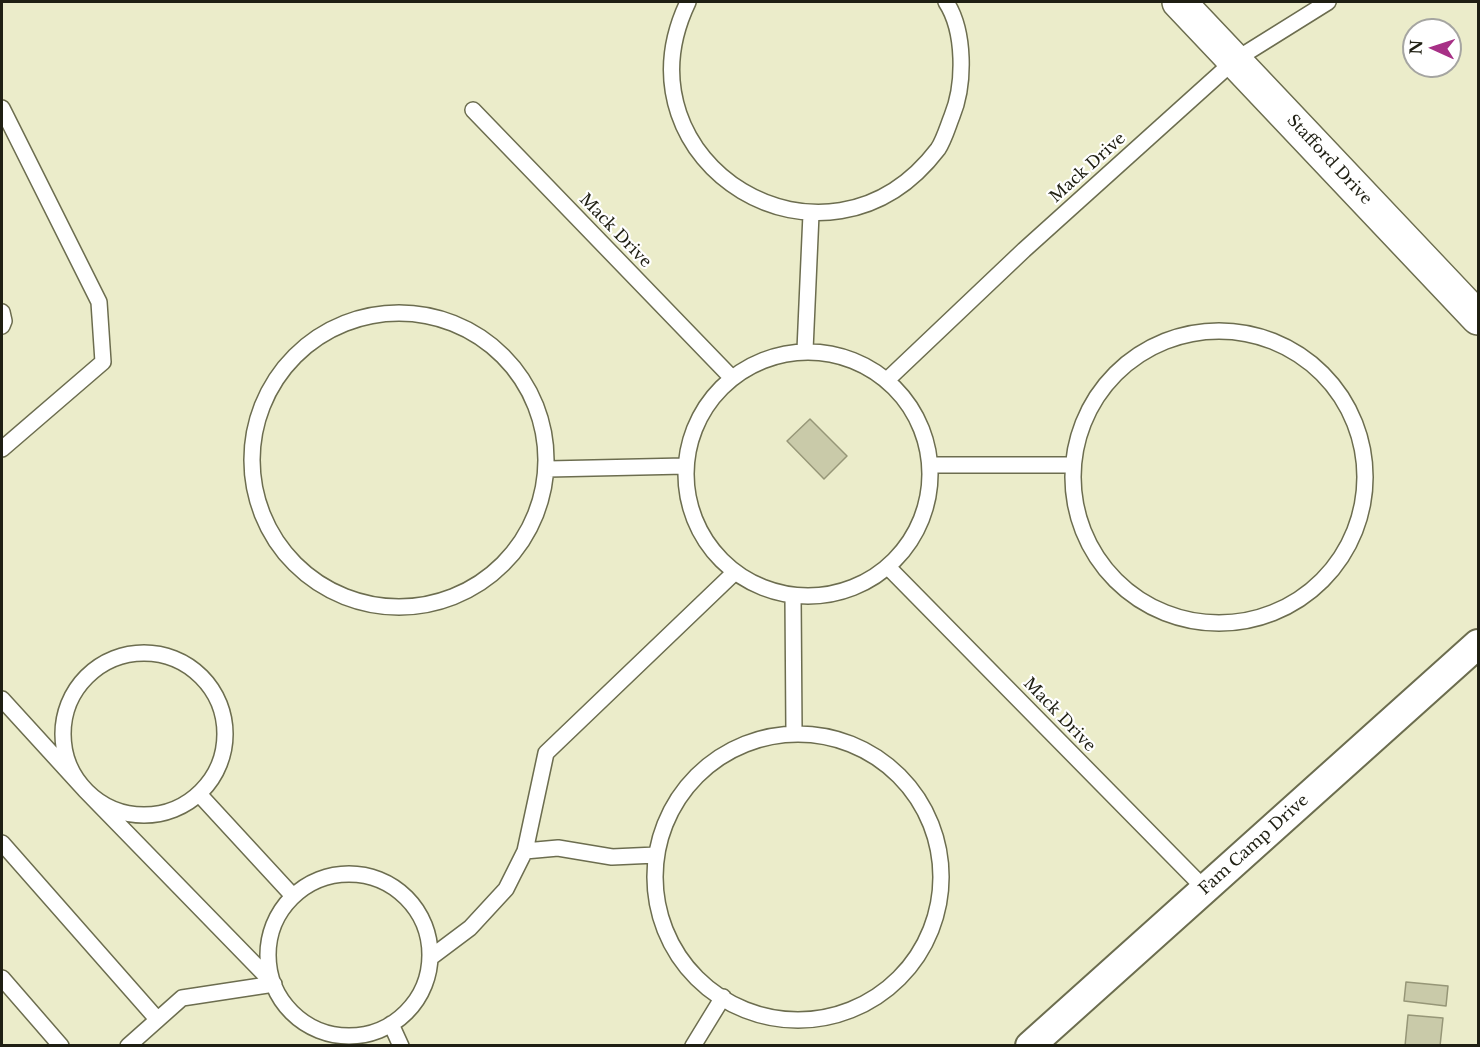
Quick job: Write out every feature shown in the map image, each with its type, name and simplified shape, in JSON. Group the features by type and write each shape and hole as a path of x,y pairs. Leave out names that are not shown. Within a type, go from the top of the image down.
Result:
{"street":[{"name":"Stafford Drive","path":"1179,2 1479,318"},
{"name":"Fam Camp Drive","path":"1030,1046 1479,644"}],"lane":[{"path":"688,2 677,25 671,85 686,133 719,177 764,204 811,214 860,208 899,189 939,148 959,99 961,50 946,2"},
{"name":"Mack Drive","path":"887,380 1024,250 1235,60 1328,2"},
{"path":"2,108 99,302 103,362 2,449"},
{"name":"Mack Drive","path":"473,110 731,377"},
{"path":"805,350 811,214"},
{"path":"405,311 472,330 523,378 545,430 548,469 541,504 518,550 464,594 402,609 346,599 301,572 267,528 252,478 252,436 265,395 289,360 346,320 405,311"},
{"path":"2,312 4,321 2,326"},
{"path":"1251,332 1316,365 1353,413 1367,480 1353,539 1312,592 1268,616 1220,625 1156,611 1134,597 1098,561 1077,516 1072,465 1087,412 1124,364 1182,334 1251,332"},
{"path":"805,350 850,358 887,380 920,424 930,465 929,493 915,533 888,567 835,594 792,596 745,580 712,552 690,508 685,466 702,409 731,377 763,358 805,350"},
{"path":"930,465 1072,465"},
{"path":"548,469 685,466"},
{"name":"Mack Drive","path":"888,567 1204,889"},
{"path":"430,958 470,928 506,889 525,851 546,753 735,572"},
{"path":"792,596 794,732"},
{"path":"147,653 163,655 192,668 204,679 220,706 224,722 223,754 213,776 199,794 172,810 142,815 111,808 85,790 76,778 64,748 63,732 70,702 88,675 101,665 131,654 147,653"},
{"path":"2,699 85,790 274,984"},
{"path":"794,732 847,740 878,756 907,781 931,820 942,870 936,918 914,964 877,998 838,1016 789,1022 742,1010 697,981 672,948 656,903 656,855 675,801 706,765 753,740 794,732"},
{"path":"199,794 293,896"},
{"path":"2,843 157,1019"},
{"path":"525,851 558,848 612,857 656,855"},
{"path":"351,873 383,880 402,894 418,912 429,942 428,975 418,996 404,1015 391,1024 362,1035 346,1036 323,1031 302,1021 290,1011 274,984 269,969 270,938 275,922 293,896 313,882 336,874 351,873"},
{"path":"2,978 61,1046"},
{"path":"128,1046 182,998 274,984"},
{"path":"693,1046 723,997"},
{"path":"391,1024 401,1046"}],"building":[{"path":"810,419 847,456 824,479 787,441"},
{"path":"1406,982 1448,986 1446,1006 1404,1001"},
{"path":"1408,1015 1443,1018 1440,1046 1405,1046"}]}
